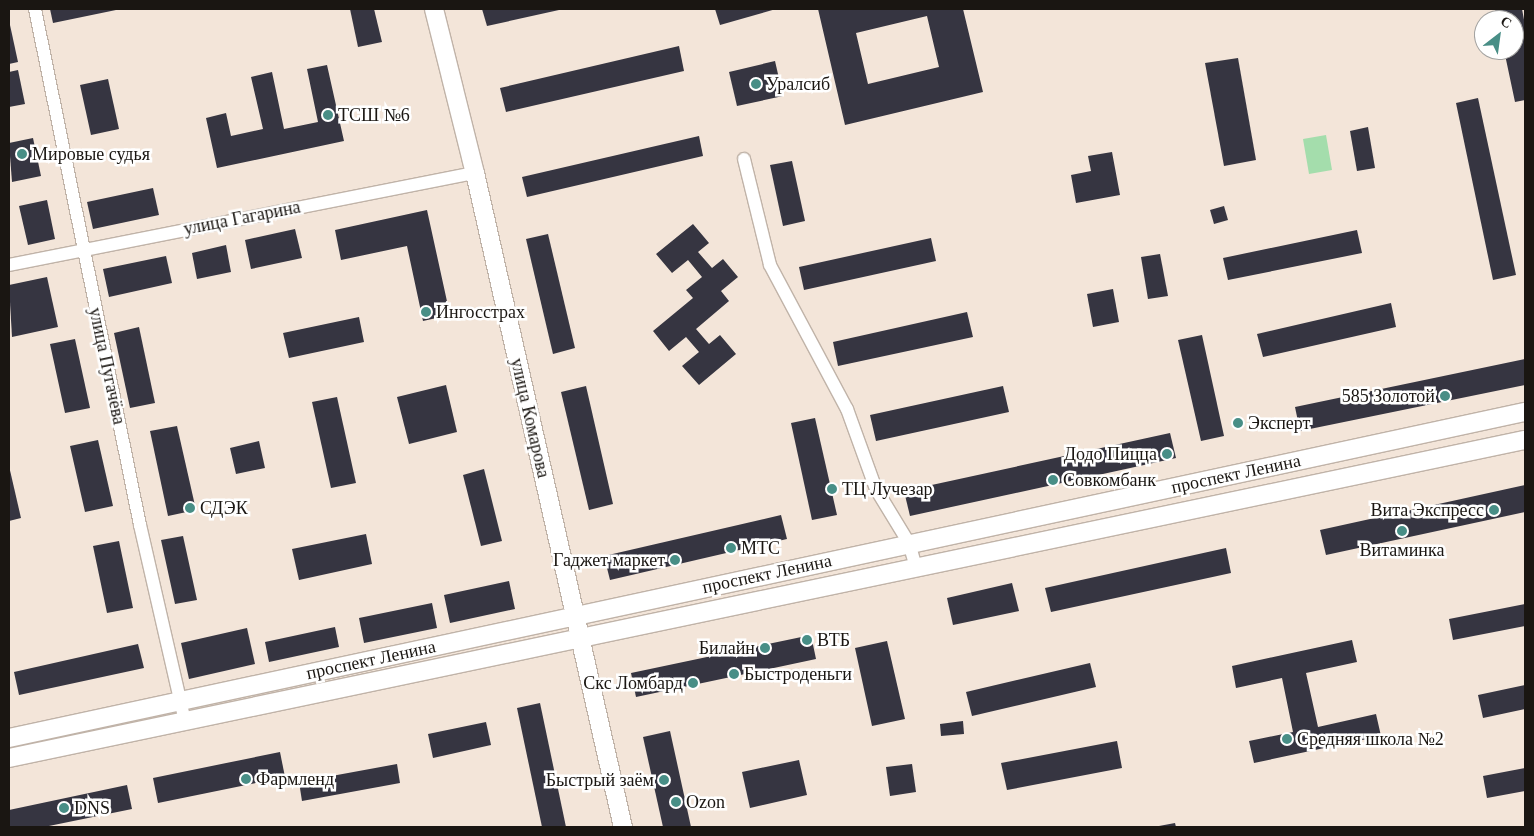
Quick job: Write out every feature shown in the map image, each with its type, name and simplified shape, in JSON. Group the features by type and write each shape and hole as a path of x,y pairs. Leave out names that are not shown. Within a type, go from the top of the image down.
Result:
{"street":[{"name":"улица Пугачёва","path":"35,9 83,248 185,721"},
{"name":"улица Комарова","path":"434,9 475,173 623,827"},
{"path":"744,159 770,265 847,409 876,489 909,543 916,568"},
{"name":"улица Гагарина","path":"9,265 83,248 475,173"},
{"name":"проспект Ленина","path":"9,738 1525,412"},
{"name":"проспект Ленина","path":"9,758 1525,440"}],"green space":[{"path":"1326,135 1332,170 1309,174 1303,139"}],"building":[{"path":"50,9 116,9 116,10 53,23"},
{"path":"350,9 374,9 382,42 358,47"},
{"path":"482,9 559,9 559,10 487,26"},
{"path":"715,9 776,9 720,25"},
{"path":"818,9 963,9 983,92 845,125","holes":["927,16 939,67 868,84 856,33"]},
{"path":"1495,9 1522,10 1495,10"},
{"path":"1524,20 1525,100 1515,102 1506,60 1524,60"},
{"path":"9,26 18,62 9,64"},
{"path":"679,46 684,71 506,112 500,88"},
{"path":"1238,58 1256,160 1224,166 1205,63"},
{"name":"Уралсиб","path":"775,61 783,96 737,106 729,72"},
{"name":"ТСШ №6","path":"327,65 344,141 217,168 206,118 226,113 231,136 263,129 251,77 272,72 284,129 318,122 307,69"},
{"path":"18,70 25,104 9,107 9,72"},
{"path":"108,79 119,129 91,135 80,85"},
{"path":"1478,98 1516,275 1493,280 1456,103"},
{"path":"1368,127 1375,168 1357,171 1350,131"},
{"path":"699,136 703,156 527,197 522,177"},
{"name":"Мировые судья","path":"33,138 41,176 12,182 9,143"},
{"path":"1112,152 1120,195 1076,203 1071,175 1091,171 1088,156"},
{"path":"792,161 805,221 783,226 770,165"},
{"path":"153,188 159,215 93,229 87,202"},
{"path":"47,200 55,239 28,245 19,206"},
{"path":"1224,206 1228,220 1214,224 1210,210"},
{"path":"427,210 450,315 423,321 407,246 341,260 335,230"},
{"path":"693,224 709,243 698,252 712,268 723,259 738,277 721,291 729,301 696,329 709,344 720,335 736,354 699,385 682,366 699,352 686,337 669,351 653,331 693,298 686,290 702,277 688,260 672,273 656,254"},
{"path":"295,229 302,258 251,269 245,240"},
{"path":"1357,230 1362,253 1228,280 1223,258"},
{"path":"548,234 575,348 553,354 526,239"},
{"path":"931,238 936,261 804,290 799,267"},
{"path":"226,245 231,272 197,279 192,253"},
{"path":"1160,254 1168,296 1148,299 1141,257"},
{"path":"166,256 172,283 109,297 103,269"},
{"path":"47,277 58,327 12,337 9,285"},
{"path":"1113,289 1119,322 1093,327 1087,294"},
{"path":"1391,303 1396,327 1263,357 1257,334"},
{"path":"967,312 973,337 838,366 833,342"},
{"path":"359,317 364,342 289,358 283,333"},
{"path":"139,327 155,403 130,408 114,333"},
{"path":"1202,335 1224,436 1201,441 1178,340"},
{"path":"75,339 90,408 65,413 50,344"},
{"path":"1525,359 1525,385 1300,431 1295,407"},
{"path":"446,385 457,432 409,444 397,397"},
{"path":"586,386 613,504 589,510 561,392"},
{"path":"1003,386 1009,412 876,441 870,415"},
{"path":"337,397 356,483 331,488 312,402"},
{"path":"815,418 837,515 812,520 791,423"},
{"path":"177,426 196,510 168,516 150,431"},
{"path":"1170,433 1176,458 910,516 904,491"},
{"path":"98,440 113,506 85,512 70,446"},
{"path":"259,441 265,468 236,474 230,448"},
{"path":"9,466 21,518 9,521"},
{"path":"484,469 502,541 481,546 463,475"},
{"path":"1525,485 1525,512 1326,555 1320,530"},
{"path":"781,515 787,539 610,580 604,556"},
{"path":"366,534 372,564 299,580 292,549"},
{"path":"183,536 197,600 175,604 161,540"},
{"path":"119,541 133,608 107,613 93,546"},
{"path":"1226,548 1231,573 1051,612 1045,588"},
{"path":"509,581 515,609 450,623 444,595"},
{"path":"1012,583 1019,611 953,625 947,598"},
{"path":"432,603 437,628 364,643 359,618"},
{"path":"1525,604 1525,626 1453,640 1449,619"},
{"path":"335,627 339,647 269,662 265,642"},
{"path":"247,628 255,664 189,679 181,643"},
{"path":"811,635 816,659 636,697 631,673"},
{"path":"1352,640 1357,662 1306,673 1318,727 1376,714 1381,736 1254,763 1249,741 1293,732 1282,678 1236,688 1232,666"},
{"path":"887,641 905,719 872,726 855,648"},
{"path":"138,644 144,668 19,695 14,672"},
{"path":"1090,663 1096,687 972,716 966,692"},
{"path":"1525,685 1525,709 1483,718 1478,695"},
{"path":"540,703 566,827 542,827 517,708"},
{"path":"963,721 964,734 941,736 940,724"},
{"path":"486,722 491,745 433,758 428,734"},
{"path":"670,731 691,827 663,827 643,737"},
{"path":"1117,741 1122,768 1007,790 1001,763"},
{"path":"280,752 285,777 158,803 153,778"},
{"path":"799,760 807,795 750,808 742,772"},
{"path":"397,764 400,783 302,801 299,782"},
{"path":"912,764 916,792 890,796 886,767"},
{"path":"1525,768 1525,791 1487,798 1483,776"},
{"path":"127,785 132,809 44,827 9,827 9,810"},
{"path":"1175,823 1176,827 1159,827 1159,826"}],"place":[{"name":"Уралсиб","path":"756,84"},
{"name":"ТСШ №6","path":"328,115"},
{"name":"Мировые судья","path":"22,154"},
{"name":"Ингосстрах","path":"426,312"},
{"name":"585 Золотой","path":"1445,396"},
{"name":"Эксперт","path":"1238,423"},
{"name":"Додо Пицца","path":"1167,454"},
{"name":"Совкомбанк","path":"1053,480"},
{"name":"ТЦ Лучезар","path":"832,489"},
{"name":"СДЭК","path":"190,508"},
{"name":"Вита Экспресс","path":"1494,510"},
{"name":"Витаминка","path":"1402,531"},
{"name":"МТС","path":"731,548"},
{"name":"Гаджет маркет","path":"675,560"},
{"name":"ВТБ","path":"807,640"},
{"name":"Билайн","path":"765,648"},
{"name":"Быстроденьги","path":"734,674"},
{"name":"Скс Ломбард","path":"693,683"},
{"name":"Средняя школа №2","path":"1287,739"},
{"name":"Фармленд","path":"246,779"},
{"name":"Быстрый заём","path":"664,780"},
{"name":"Ozon","path":"676,802"},
{"name":"DNS","path":"64,808"}]}
